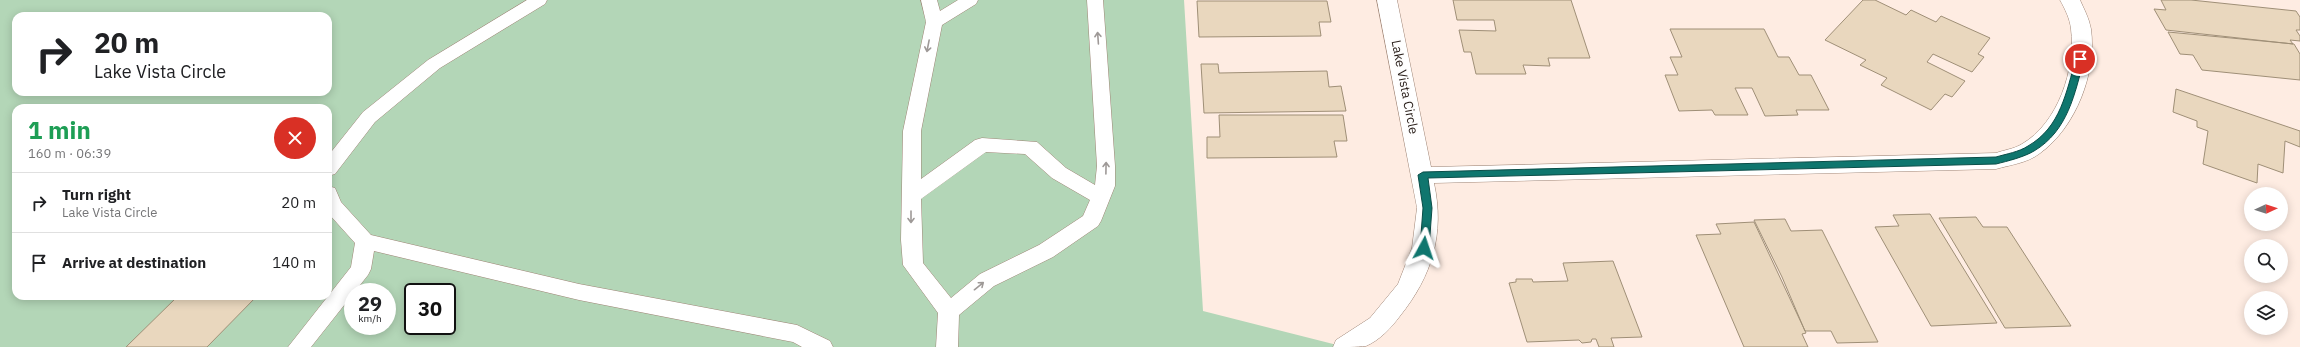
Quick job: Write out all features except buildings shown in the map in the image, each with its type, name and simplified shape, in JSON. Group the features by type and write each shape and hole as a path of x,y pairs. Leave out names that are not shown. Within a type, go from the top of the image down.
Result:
{"street":[{"name":"Lake Vista Circle","path":"1345,347 1379,325 1408,289 1424,248 1428,208 1423,175 1387,0"},
{"path":"1423,175 1996,161 2031,149 2052,131 2066,109 2080,59 2082,30 2070,0"}],"lane":[{"path":"332,164 369,117 434,64 539,0"},
{"path":"929,0 934,22 912,131 911,196 913,266 949,311 947,347"},
{"path":"934,22 970,0"},
{"path":"949,311 987,280 1046,251 1091,221 1105,186 1106,166 1095,0"},
{"path":"911,196 982,145 1030,147 1059,173 1100,197"},
{"path":"332,203 365,241 497,271 579,292 797,334 822,347"},
{"path":"299,347 361,269 365,241"}],"green space":[{"path":"0,0 1184,0 1203,311 1345,347 0,347"}],"route":[{"path":"1424,248 1428,208 1423,175 1996,161 2031,149 2052,131 2066,109 2080,59"}]}
